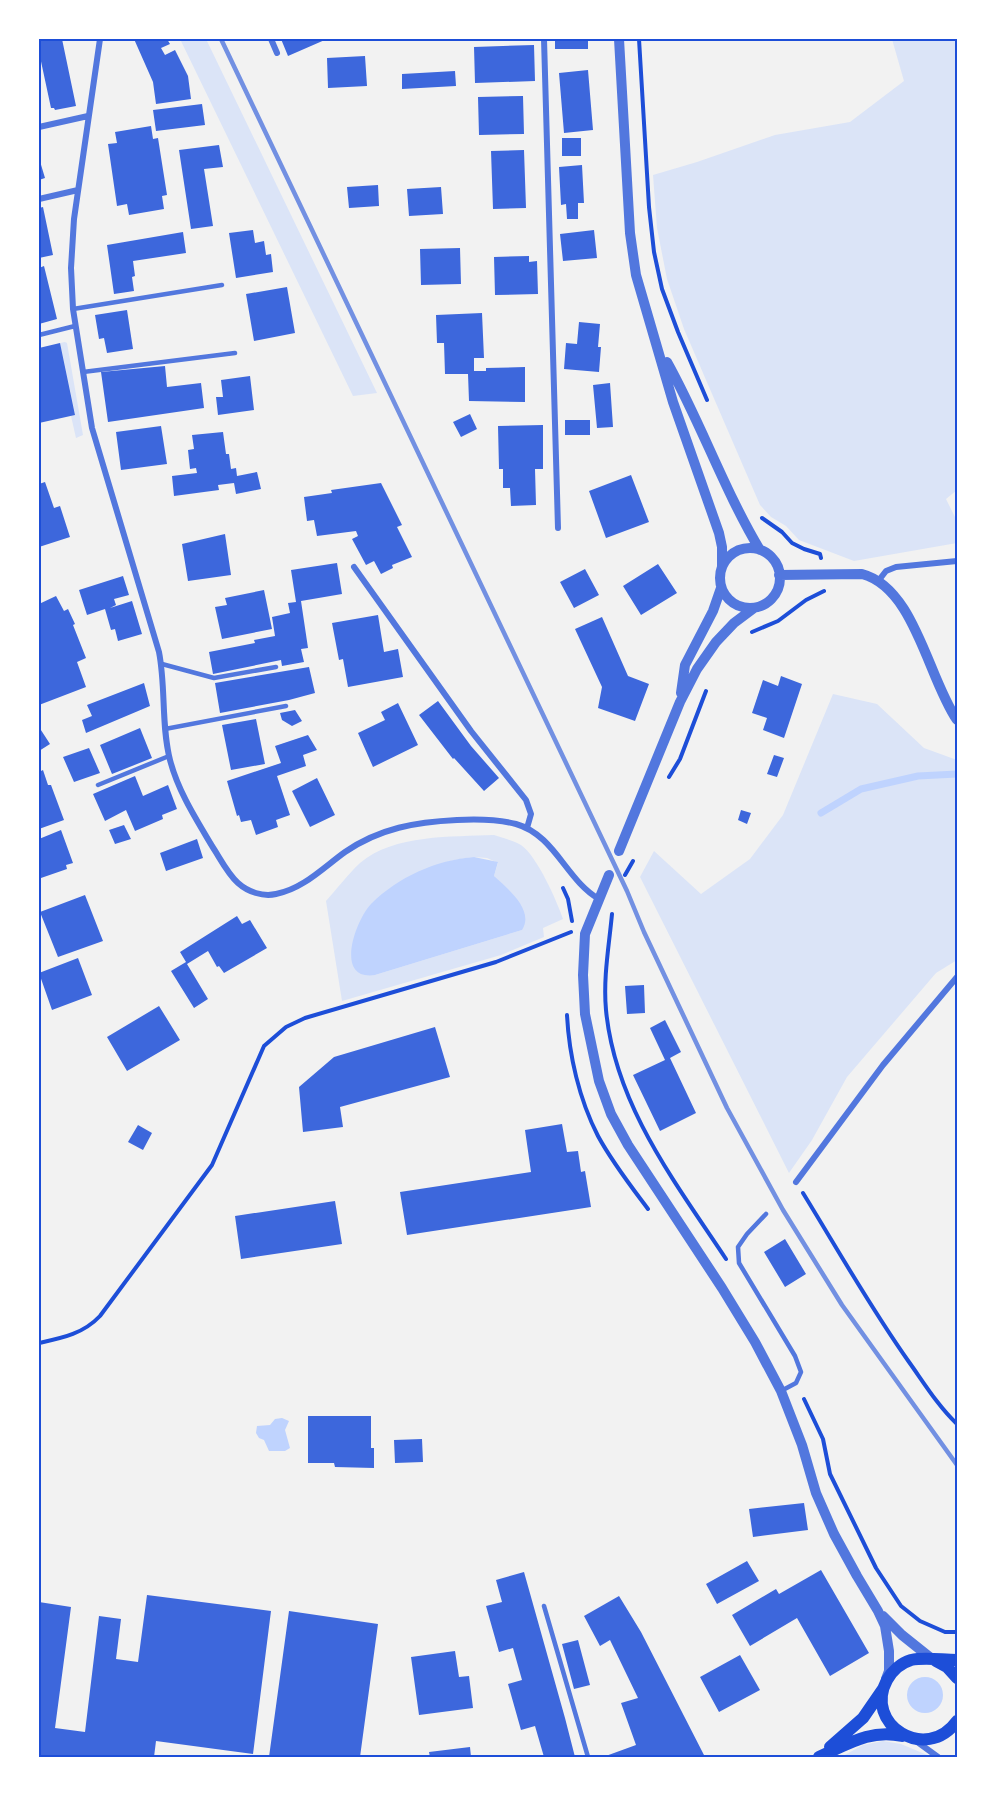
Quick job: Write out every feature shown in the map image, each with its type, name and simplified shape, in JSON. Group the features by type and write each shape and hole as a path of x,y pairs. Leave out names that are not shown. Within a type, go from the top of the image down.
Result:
{"main road":[{"path":"818,1757 862,1718 898,1666 920,1659 957,1660"},
{"path":"932,1659 947,1667 957,1678"},
{"path":"884,1685 882,1699 884,1712 890,1724 900,1733 913,1739"},
{"path":"818,1757 866,1736 887,1733 913,1739 937,1738 948,1732 957,1721"}],"street":[{"path":"100,39 78,190 72,257 73,309 82,372 99,454 162,664 165,729 169,756 188,805 228,871 244,888 261,894 273,895 295,887 357,844 379,833 424,822 484,819 504,821 527,828 543,839 586,890 599,898"},
{"path":"271,39 277,52"},
{"path":"544,39 558,528"},
{"path":"619,39 630,233 636,276 673,402 719,533 722,547 720,578 722,588 728,598 736,604 754,608"},
{"path":"39,127 88,116"},
{"path":"39,199 78,190"},
{"path":"659,348 686,395 744,523 760,550"},
{"path":"619,851 680,702 697,669 716,642 734,623 773,597 778,587 779,575 774,560 760,550 751,548 735,552 729,556 722,567"},
{"path":"879,580 886,571 896,567 957,561"},
{"path":"354,567 471,731 526,800 531,814 527,828"},
{"path":"779,575 862,574 879,580 891,590 903,607 957,720"},
{"path":"680,702 685,665 713,611 722,588"},
{"path":"609,875 590,927 585,934 583,975 585,1014 599,1081 616,1125 728,1297 781,1391 802,1445 816,1493 834,1534 885,1626 889,1671 884,1685"},
{"path":"796,1182 883,1065 957,977"},
{"path":"878,1611 902,1635 932,1659"},
{"path":"913,1739 938,1757"}],"lane":[{"path":"73,309 222,285"},
{"path":"39,335 75,326"},
{"path":"82,372 235,353"},
{"path":"162,664 214,678 276,667"},
{"path":"165,729 286,706"},
{"path":"98,785 169,756"},
{"path":"766,1214 738,1247 739,1263 795,1356 801,1372 796,1383 781,1391"},
{"path":"544,1606 588,1757"}],"path":[{"path":"639,39 649,207 654,252 662,289 710,407"},
{"path":"744,637 778,621 806,600 825,591 820,554 792,543 782,532 767,523 756,510"},
{"path":"667,779 680,759 710,682"},
{"path":"622,881 637,854"},
{"path":"561,885 572,911 572,942"},
{"path":"613,906 606,973 606,1009 617,1065 644,1132 729,1265"},
{"path":"39,1343 73,1335 100,1316 212,1165 264,1046 286,1027 305,1018 496,962 572,932 612,920"},
{"path":"566,1007 572,1055 582,1097 599,1137 618,1168 651,1213 684,1194"},
{"path":"796,1182 873,1311 933,1396 957,1424"},
{"path":"796,1383 823,1440 830,1474 876,1568 901,1606 920,1621 945,1632 957,1632"}],"shaded area":[{"path":"180,39 206,39 377,393 353,396"},
{"path":"892,39 957,39 957,490 946,499 957,521 957,543 854,561 799,540 760,505 684,329 667,279 657,228 653,175 775,135 850,122 904,81"},
{"path":"65,342 83,435 76,438 71,416 75,414 60,343"},
{"path":"833,694 877,704 924,748 957,760 957,960 936,973 847,1077 812,1140 789,1173 640,877 654,851 701,894 750,859 783,815"},
{"path":"494,835 521,845 527,851 546,879 563,919 543,928 544,937 501,955 342,1001 326,901 347,877 360,863 374,854 406,842 442,837","holes":["487,858 498,863 494,876 522,930 375,975 379,897 412,876 436,866 461,859"]},
{"path":"883,1741 901,1744 932,1757 843,1756 863,1745"}],"water":[{"path":"474,857 498,862 494,876 512,893 522,907 525,922 522,930 375,975 362,974 355,969 351,960 354,936 371,904 393,886 418,872 446,862"},
{"path":"282,1418 289,1421 285,1430 290,1448 285,1451 269,1451 264,1440 256,1433 257,1426 270,1425 275,1419"},
{"path":"925,1677 938,1682 943,1695 938,1708 925,1713 912,1708 907,1695 912,1682"}],"building":[{"path":"39,39 62,39 76,106 55,110 51,108 39,52"},
{"path":"134,39 167,39 170,44 161,48 165,55 175,50 188,76 191,99 156,104 153,82"},
{"path":"281,39 327,39 288,56"},
{"path":"555,39 588,39 588,49 555,49"},
{"path":"534,45 535,81 475,83 474,47"},
{"path":"365,56 367,86 328,88 327,58"},
{"path":"588,70 593,130 564,133 559,73"},
{"path":"455,71 456,86 402,89 402,74"},
{"path":"523,96 524,134 479,135 478,97"},
{"path":"202,104 205,125 156,131 153,110"},
{"path":"151,126 153,139 158,138 167,195 162,196 164,209 129,215 127,204 117,206 108,144 117,143 115,132"},
{"path":"562,138 581,138 581,156 562,156"},
{"path":"219,145 223,167 204,169 213,226 191,229 179,150"},
{"path":"524,150 526,208 493,209 491,151"},
{"path":"39,158 45,178 39,180"},
{"path":"582,165 584,203 578,203 578,219 567,219 566,204 561,205 559,167"},
{"path":"378,185 379,206 349,208 347,187"},
{"path":"441,187 443,214 409,216 407,189"},
{"path":"43,207 53,255 39,258 39,208"},
{"path":"253,230 255,243 264,241 266,255 271,254 273,272 236,278 229,233"},
{"path":"594,230 597,258 563,261 560,234"},
{"path":"183,232 186,253 133,261 134,291 114,294 107,245"},
{"path":"460,248 461,284 421,285 420,249"},
{"path":"529,256 529,262 537,261 538,294 495,295 494,257"},
{"path":"44,266 57,319 39,324 39,268"},
{"path":"287,287 295,333 254,341 246,294"},
{"path":"127,310 133,349 107,353 104,338 99,339 95,315"},
{"path":"482,313 484,358 474,358 474,371 486,371 486,368 525,367 525,402 469,401 468,374 445,374 444,343 437,343 436,315"},
{"path":"579,322 600,324 599,372 564,369 566,343 577,344"},
{"path":"60,343 75,415 39,423 39,348"},
{"path":"165,366 167,387 201,383 204,408 108,422 101,372"},
{"path":"250,376 254,410 218,415 216,397 223,397 221,380"},
{"path":"610,383 613,427 597,428 593,385"},
{"path":"470,414 477,429 461,437 453,422"},
{"path":"565,420 590,420 590,435 565,435"},
{"path":"543,425 543,469 535,469 536,505 511,506 510,488 503,488 503,469 499,469 498,426"},
{"path":"161,426 167,464 121,470 116,432"},
{"path":"223,432 231,469 236,468 237,476 257,472 261,489 236,494 234,483 218,485 219,490 174,496 172,476 197,473 196,468 190,469 188,450 194,449 192,435"},
{"path":"631,475 649,522 606,538 589,491"},
{"path":"45,482 54,508 60,506 70,537 39,547 39,484"},
{"path":"381,483 402,525 397,527 412,557 392,565 393,568 381,574 374,561 366,565 352,539 358,536 356,531 317,536 314,520 307,521 304,497 332,493 331,490"},
{"path":"225,534 231,575 188,581 182,544"},
{"path":"337,563 342,594 301,601 308,648 301,649 304,662 282,666 281,660 213,674 209,652 255,643 254,640 275,636 272,617 290,613 288,603 296,602 291,570"},
{"path":"658,564 677,593 641,615 623,586"},
{"path":"585,569 599,595 574,608 560,582"},
{"path":"123,576 129,595 114,599 116,605 110,608 132,601 142,634 118,641 115,629 111,630 105,609 87,615 79,590"},
{"path":"264,590 272,629 222,639 215,607 227,605 225,598"},
{"path":"56,596 64,611 68,609 75,624 73,625 86,658 77,662 86,687 39,705 39,604"},
{"path":"378,615 384,652 398,649 403,677 348,687 343,659 339,660 332,623"},
{"path":"602,617 628,676 649,684 635,721 598,708 602,687 575,629"},
{"path":"309,667 315,693 220,713 215,683"},
{"path":"781,676 802,684 784,738 763,730 767,718 752,713 763,680 778,686"},
{"path":"144,683 150,706 86,733 82,720 92,716 87,705"},
{"path":"438,701 471,746 499,778 484,791 453,759 419,715"},
{"path":"398,703 418,745 373,767 358,733 385,720 381,712"},
{"path":"295,710 302,721 292,726 282,720 280,713"},
{"path":"256,719 265,764 231,770 222,725"},
{"path":"39,727 50,744 39,751"},
{"path":"140,728 152,758 112,774 100,745"},
{"path":"308,735 317,750 303,755 306,766 277,776 290,815 276,820 278,827 256,835 251,820 241,822 239,815 237,816 227,781 281,763 275,746"},
{"path":"89,748 100,773 74,782 63,757"},
{"path":"774,755 784,758 777,777 767,774"},
{"path":"43,770 64,820 39,829 39,772"},
{"path":"135,776 143,796 168,785 177,809 162,815 163,819 135,831 126,810 105,821 93,794"},
{"path":"317,778 335,815 310,827 292,791"},
{"path":"741,810 751,813 747,824 738,820"},
{"path":"124,825 131,839 115,844 109,830"},
{"path":"61,830 73,863 66,865 67,869 41,878 39,839"},
{"path":"197,839 203,858 166,871 160,853"},
{"path":"85,895 103,941 58,957 40,912"},
{"path":"237,916 242,924 250,920 267,948 224,973 219,966 217,967 208,951 187,964 208,999 194,1008 171,971 186,962 180,952"},
{"path":"78,958 92,995 52,1010 39,973"},
{"path":"644,985 645,1013 627,1014 625,986"},
{"path":"159,1006 180,1040 127,1071 107,1037"},
{"path":"665,1020 681,1052 670,1058 696,1113 660,1131 633,1075 665,1060 650,1028"},
{"path":"435,1027 450,1077 340,1107 343,1127 303,1132 299,1087 334,1057"},
{"path":"562,1124 567,1152 578,1151 581,1172 585,1171 591,1207 407,1235 400,1192 531,1172 525,1130"},
{"path":"138,1125 152,1133 143,1150 128,1142"},
{"path":"335,1201 342,1244 241,1259 235,1216"},
{"path":"785,1239 806,1274 785,1287 764,1252"},
{"path":"308,1416 371,1416 371,1448 374,1448 374,1468 335,1467 334,1463 308,1463"},
{"path":"422,1439 423,1462 395,1463 394,1440"},
{"path":"804,1503 808,1530 753,1537 749,1509"},
{"path":"747,1561 759,1581 717,1604 706,1584"},
{"path":"821,1570 869,1653 830,1676 797,1618 750,1646 732,1615 776,1589 779,1594"},
{"path":"524,1572 575,1757 544,1757 535,1726 521,1730 508,1684 522,1680 513,1648 499,1652 486,1606 502,1602 496,1580"},
{"path":"147,1595 271,1611 253,1754 156,1741 154,1757 39,1757 39,1602 71,1607 55,1728 85,1732 99,1616 121,1619 116,1659 138,1662"},
{"path":"619,1596 641,1632 705,1757 603,1757 636,1745 621,1703 638,1698 610,1640 600,1646 584,1616"},
{"path":"289,1611 378,1624 360,1757 269,1757"},
{"path":"578,1640 590,1685 574,1689 562,1644"},
{"path":"455,1651 459,1677 469,1676 473,1708 419,1715 411,1657"},
{"path":"740,1655 760,1690 719,1712 700,1677"},
{"path":"470,1747 471,1757 430,1757 429,1752"}],"waterway":[{"path":"821,813 861,789 918,776 957,774"}],"railway":[{"path":"221,39 627,891 727,1108 783,1210 842,1305 957,1465"}]}
